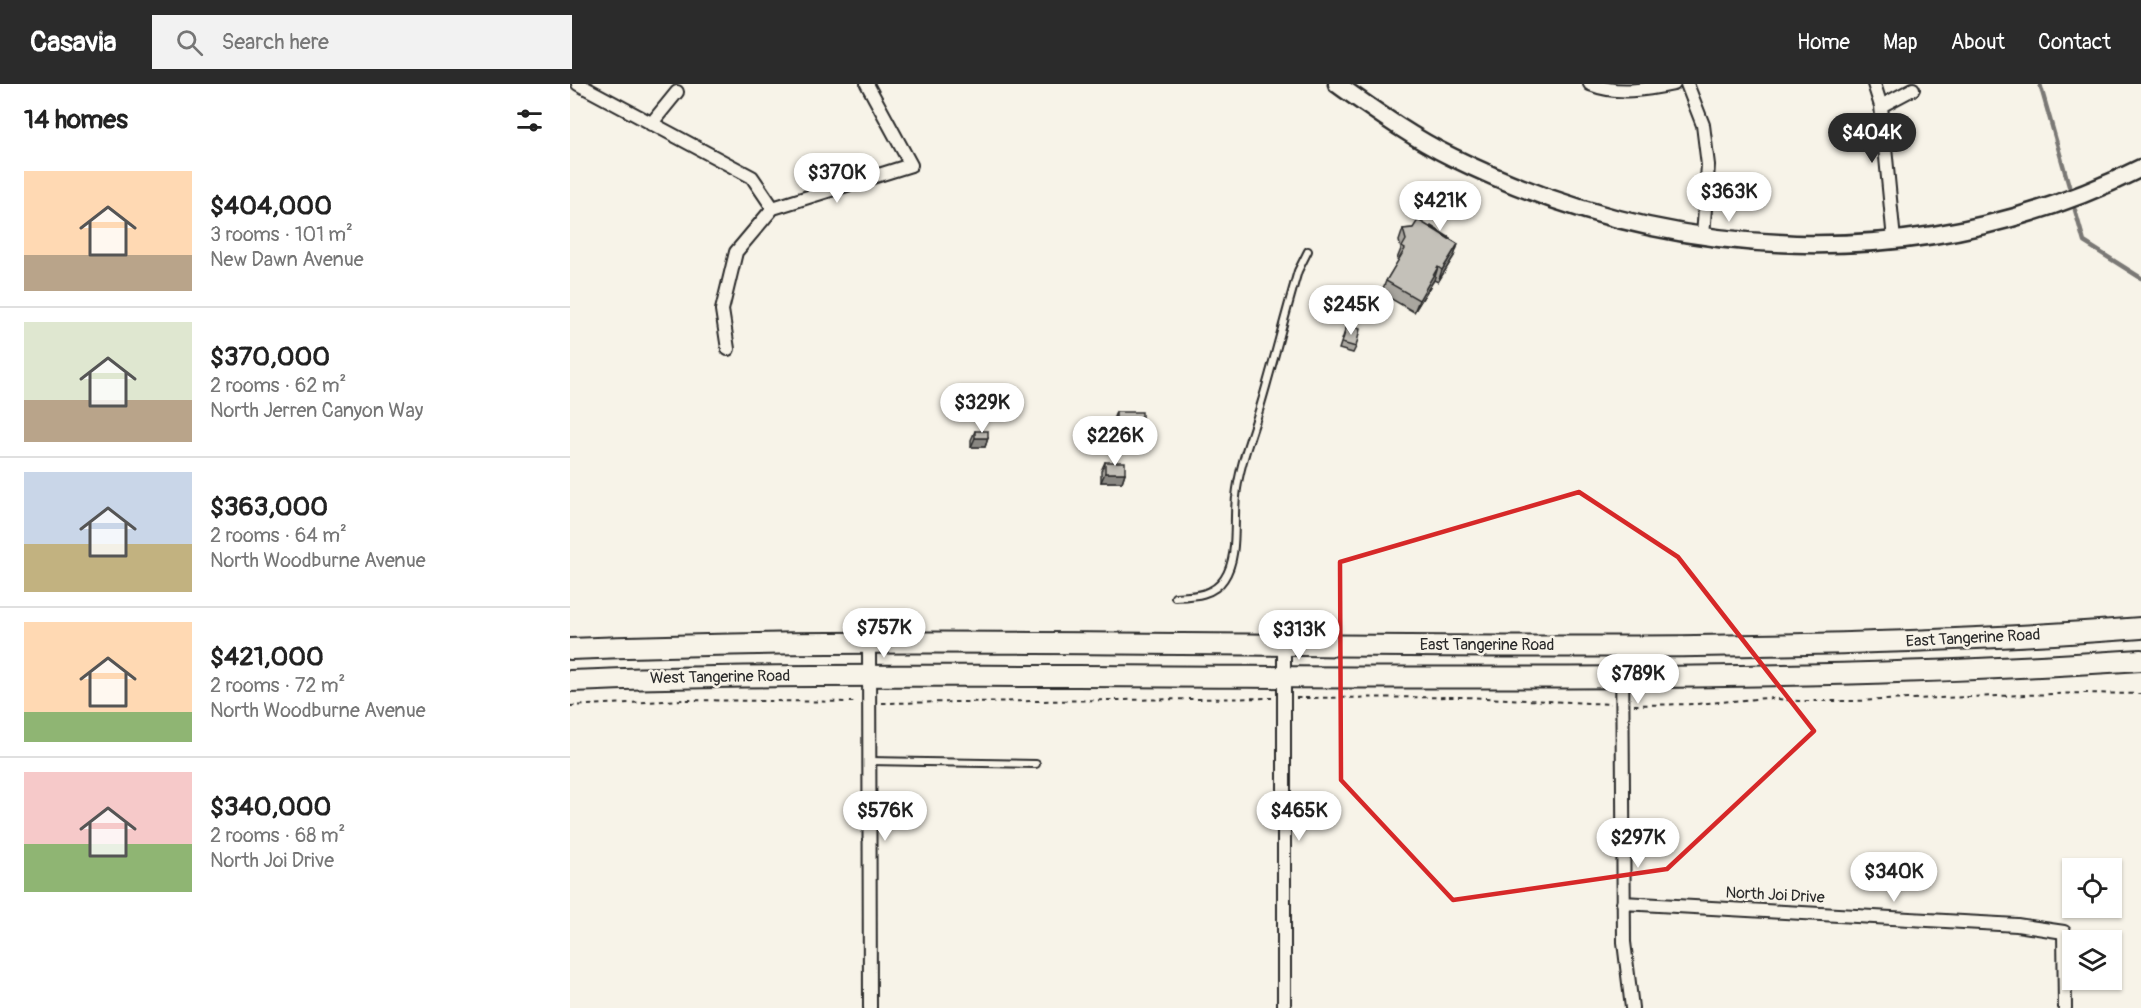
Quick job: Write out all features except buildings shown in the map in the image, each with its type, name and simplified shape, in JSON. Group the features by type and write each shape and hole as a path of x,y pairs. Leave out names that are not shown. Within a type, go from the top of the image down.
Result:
{"main road":[{"name":"East Tangerine Road","path":"869,644 1622,646 1843,643 2018,636 2141,628"},
{"name":"West Tangerine Road","path":"570,650 869,644"},
{"name":"East Tangerine Road","path":"869,675 1623,678 1912,672 2141,660"},
{"name":"West Tangerine Road","path":"570,681 708,676 869,675"}],"street":[{"path":"578,84 752,177 773,208"},
{"path":"728,349 722,310 736,252 773,208 911,165 867,84"},
{"path":"1337,84 1420,139 1450,156 1512,184 1612,218 1703,237 1735,241 1815,244 1894,240 1959,229 2042,208 2104,185 2141,168"},
{"path":"1590,84 1605,90 1644,90 1674,84"},
{"path":"1687,84 1703,125 1708,165 1703,237"},
{"path":"1874,84 1881,106 1894,240"},
{"path":"1881,106 1912,89"},
{"path":"651,124 677,92"},
{"path":"869,644 870,1008"},
{"path":"1284,645 1284,1008"},
{"path":"1622,646 1624,942 1632,1008"},
{"name":"North Joi Drive","path":"1623,903 2017,925 2064,932 2065,1008"}],"lane":[{"path":"1175,597 1206,593 1218,586 1228,572 1233,553 1236,498 1242,465 1298,271 1308,251"},
{"path":"870,761 1036,765"}],"path":[{"path":"570,706 684,700 869,703 1464,697 1666,705 1767,698 1798,702 1854,702 2083,693 2141,694"}],"highlighted area":[{"path":"1579,492 1678,557 1814,731 1667,869 1453,900 1341,780 1340,562"}],"waterway":[{"path":"2040,84 2069,186"},
{"path":"2075,210 2084,242 2141,278"}]}
